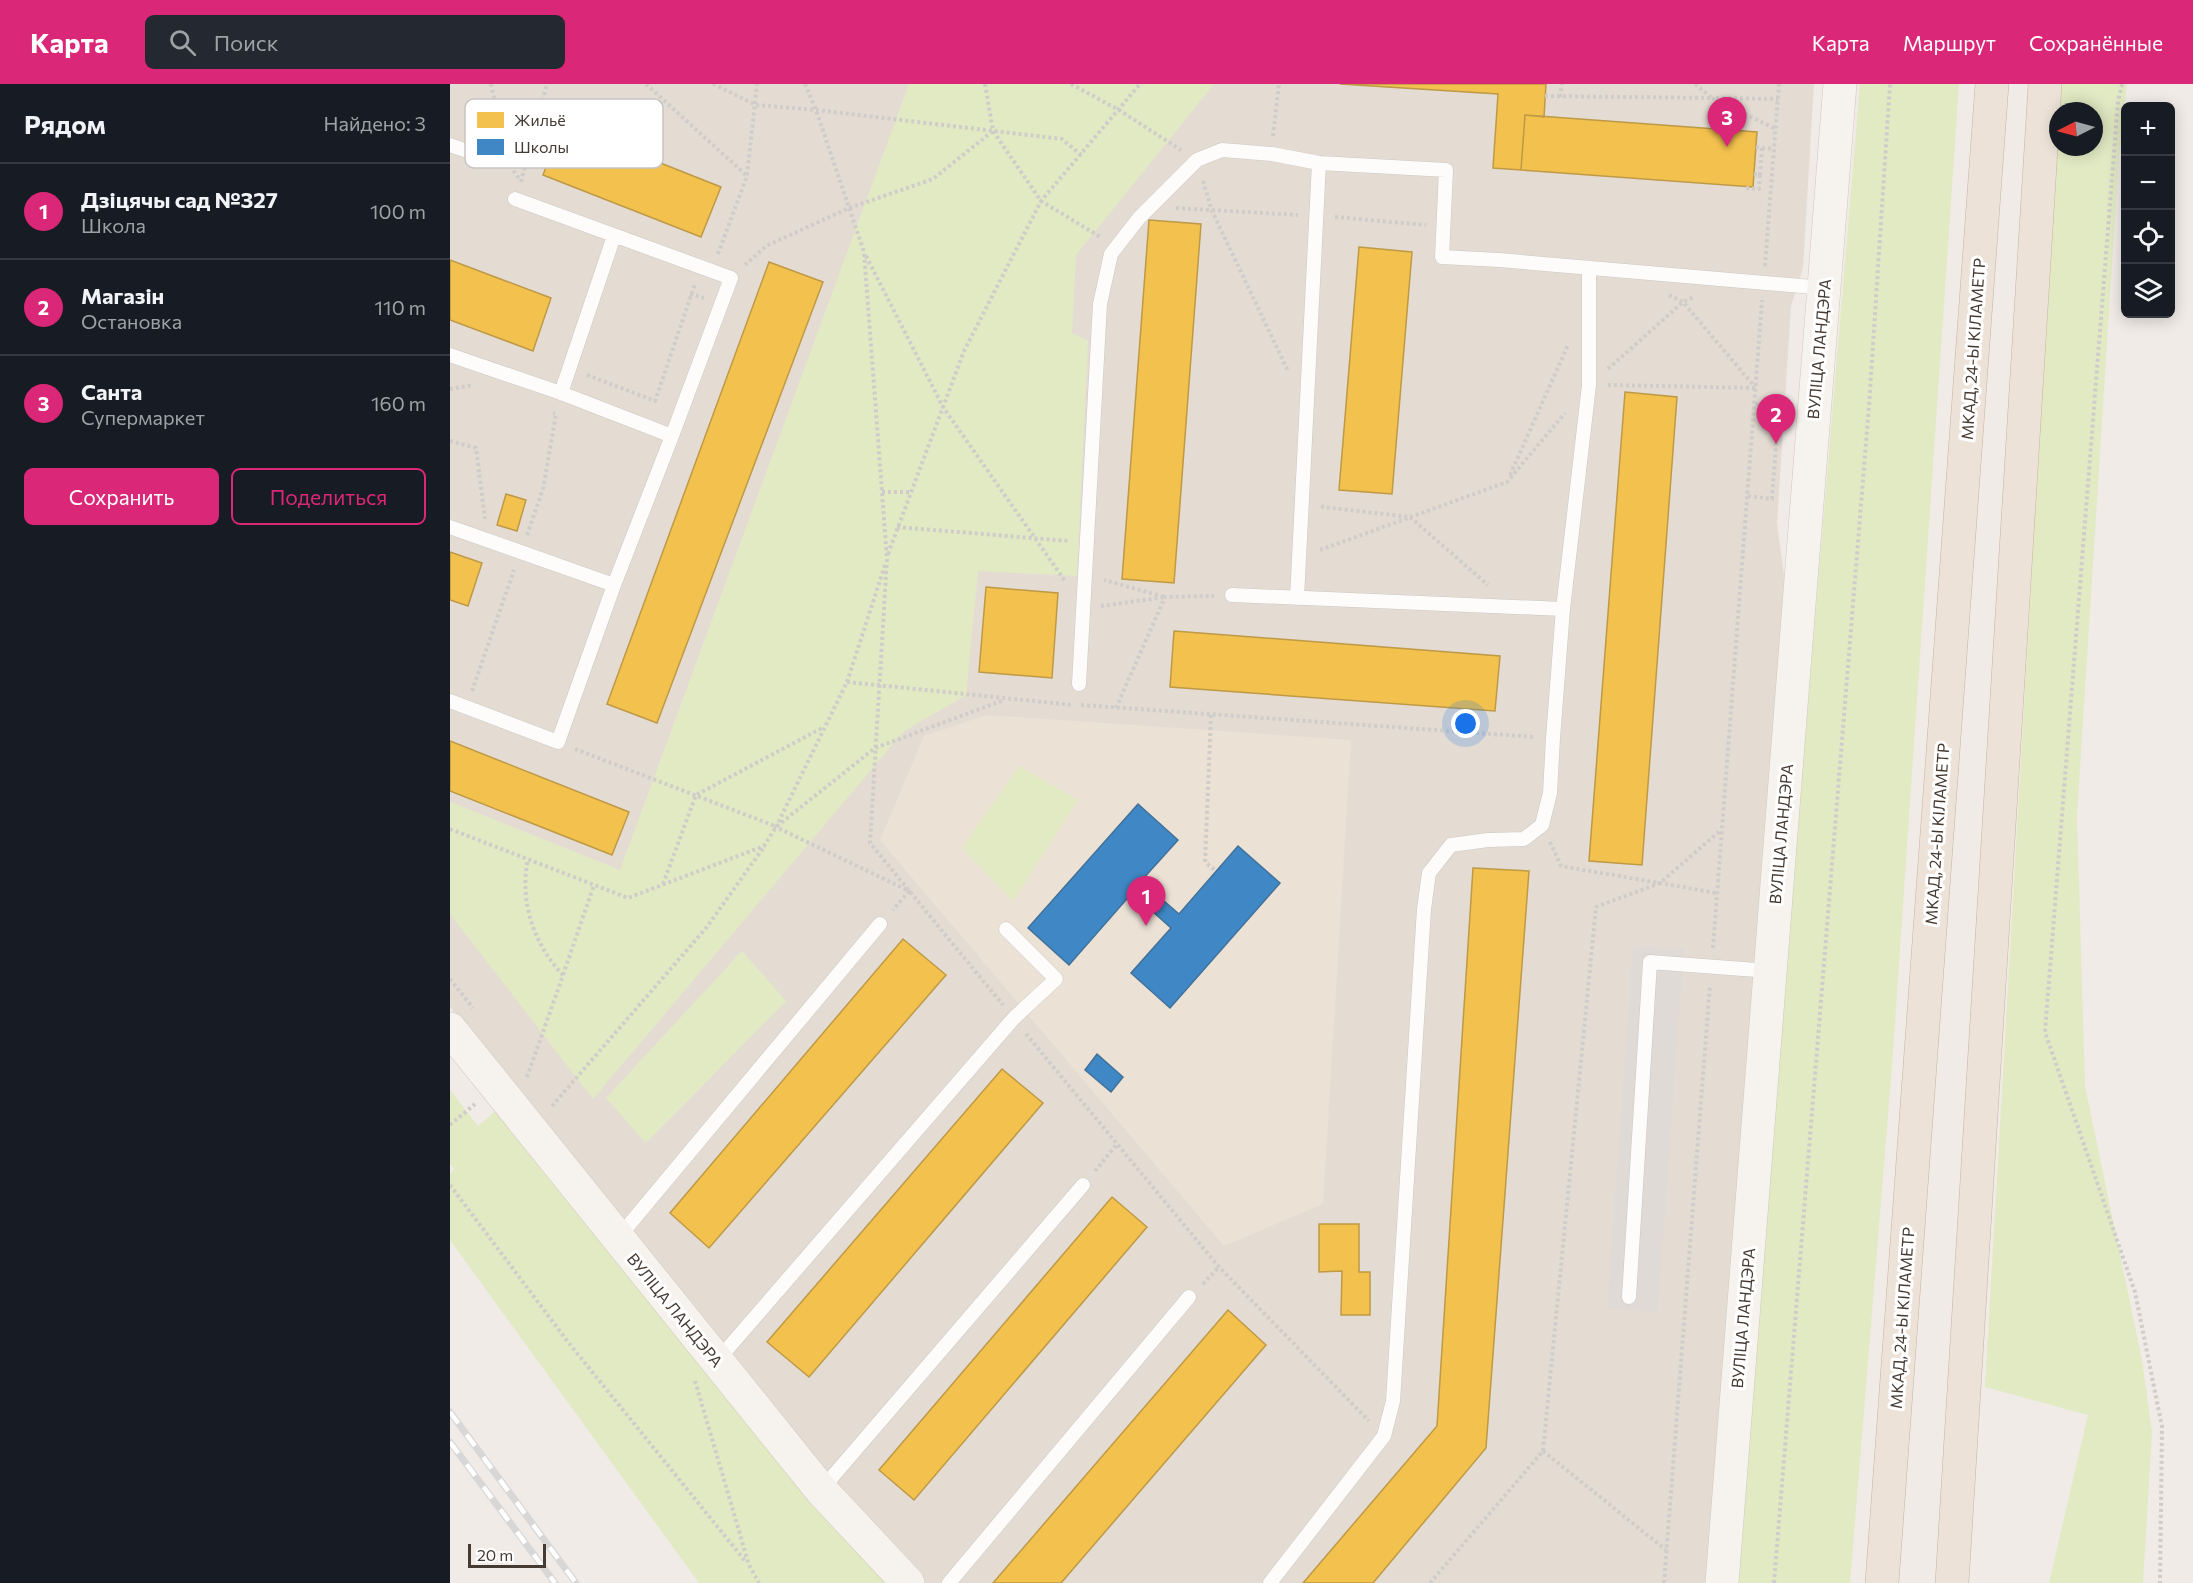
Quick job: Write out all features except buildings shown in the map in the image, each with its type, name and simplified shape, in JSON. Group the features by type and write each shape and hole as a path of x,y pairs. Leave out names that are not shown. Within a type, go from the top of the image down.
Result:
{"highway":[{"name":"МКАД, 24-Ы КІЛАМЕТР","path":"1882,1583 1992,84"},
{"path":"1952,1583 2045,84"}],"street":[{"name":"ВУЛІЦА ЛАНДЭРА","path":"1722,1583 1840,84"},
{"name":"ВУЛІЦА ЛАНДЭРА","path":"450,1029 618,1238 705,1370 908,1583"}],"lane":[{"path":"450,145 465,150"},
{"path":"1079,684 1100,304 1110,254 1139,218 1197,160 1222,150 1272,154 1319,163 1446,170 1442,257 1824,288"},
{"path":"1297,598 1319,163"},
{"path":"450,701 558,742 614,585 731,278 515,199"},
{"path":"561,393 614,236"},
{"path":"1270,1583 1384,1436 1392,1401 1424,909 1429,873 1451,845 1488,840 1524,839 1542,825 1550,793 1552,738 1563,609 1589,385 1589,268"},
{"path":"450,355 561,393 672,436"},
{"path":"450,527 614,585"},
{"path":"1232,595 1563,609"},
{"path":"618,1238 880,924"},
{"path":"705,1370 1014,1018 1056,979 1006,929"},
{"path":"1629,1297 1650,962 1770,971"},
{"path":"821,1490 1083,1185"},
{"path":"949,1583 1189,1297"}],"path":[{"path":"491,84 494,99"},
{"path":"543,99 547,84"},
{"path":"646,84 662,99"},
{"path":"713,84 756,105 1062,139 1081,154"},
{"path":"569,369 655,401 690,294 706,270 747,176 757,84"},
{"path":"805,84 864,252 943,407 1084,608 1165,597 1232,595"},
{"path":"985,84 993,131 1041,201 1117,247"},
{"path":"1071,84 1119,110 1197,160 1212,211 1307,409"},
{"path":"552,1106 706,928 776,827 847,682 897,527 964,351 1041,201 1140,84"},
{"path":"1272,154 1279,84"},
{"path":"1560,97 1562,84"},
{"path":"1695,84 1712,98 1776,129"},
{"path":"1664,1583 1779,84"},
{"path":"1774,1583 1869,406 1890,84"},
{"path":"2122,84 2116,125 2045,1032 2137,1304 2162,1427 2160,1583"},
{"path":"1545,96 1778,99"},
{"path":"663,99 747,176"},
{"path":"731,278 766,246 849,208 933,179 993,131"},
{"path":"1756,147 1774,149"},
{"path":"1746,188 1759,189 1762,148"},
{"path":"512,168 521,182"},
{"path":"515,199 525,168"},
{"path":"1754,174 1760,174"},
{"path":"864,252 887,559 870,843 1219,1267 1384,1436"},
{"path":"1299,558 1507,482 1589,385 1683,302 1731,280"},
{"path":"1662,292 1683,302 1756,388"},
{"path":"1507,482 1570,341"},
{"path":"450,389 475,385"},
{"path":"1589,385 1756,388"},
{"path":"1748,496 1772,499 1779,406 1755,404"},
{"path":"465,708 543,489 556,414 546,410"},
{"path":"450,441 476,448 488,540"},
{"path":"882,492 910,492"},
{"path":"1321,496 1323,507 1410,517 1513,607"},
{"path":"897,527 1088,543"},
{"path":"1086,575 1165,597"},
{"path":"1116,708 1165,597"},
{"path":"847,682 1116,708 1552,738"},
{"path":"776,827 875,748 1005,699"},
{"path":"1210,715 1206,862 1216,871"},
{"path":"663,884 696,795 825,727"},
{"path":"558,742 776,827 909,891"},
{"path":"1542,825 1561,866 1717,893"},
{"path":"450,829 628,898 764,846"},
{"path":"1430,1583 1543,1451 1596,907 1660,884 1722,830"},
{"path":"528,859 525,893 537,939 549,960 563,975"},
{"path":"527,1077 594,885"},
{"path":"880,924 909,891"},
{"path":"450,1125 479,1100"},
{"path":"1083,1185 1117,1144"},
{"path":"450,1185 568,1342 749,1565 759,1583"},
{"path":"705,1370 749,1565"},
{"path":"1543,1451 1666,1550"}],"shaded area":[{"path":"450,84 1814,84 1803,268 1791,306 1777,523 1786,591 1712,1583 924,1583 785,1425 532,1115 450,1007"},
{"path":"987,715 1351,740 1323,1204 1224,1246 880,840 924,736"},
{"path":"1633,945 1684,949 1658,1312 1607,1309"}],"green space":[{"path":"909,84 1214,84 1076,255 1072,333 1088,341 1077,576 978,571 966,695 903,732 593,1099 450,914 450,802 620,870"},
{"path":"1860,84 1959,84 1892,1066 1850,1583 1734,1583"},
{"path":"2060,84 2127,84 2125,102 2121,102 2121,136 2077,816 2085,1086 2142,1360 2152,1432 2143,1583 2049,1583 2088,1415 1985,1387 2056,156 2103,156 2103,102 2059,102"},
{"path":"1019,766 1078,800 1013,901 962,848"},
{"path":"742,951 786,1001 646,1143 606,1098"},
{"path":"450,1090 478,1126 498,1109 891,1583 699,1583 450,1240 450,1174 454,1169 450,1164"}],"railway":[{"path":"450,1412 576,1583"},
{"path":"450,1442 555,1583"}],"place":[{"name":"Санта","path":"1727,147"},
{"name":"Магазін","path":"1776,444"},
{"name":"Дзіцячы сад №327","path":"1146,926"}]}
